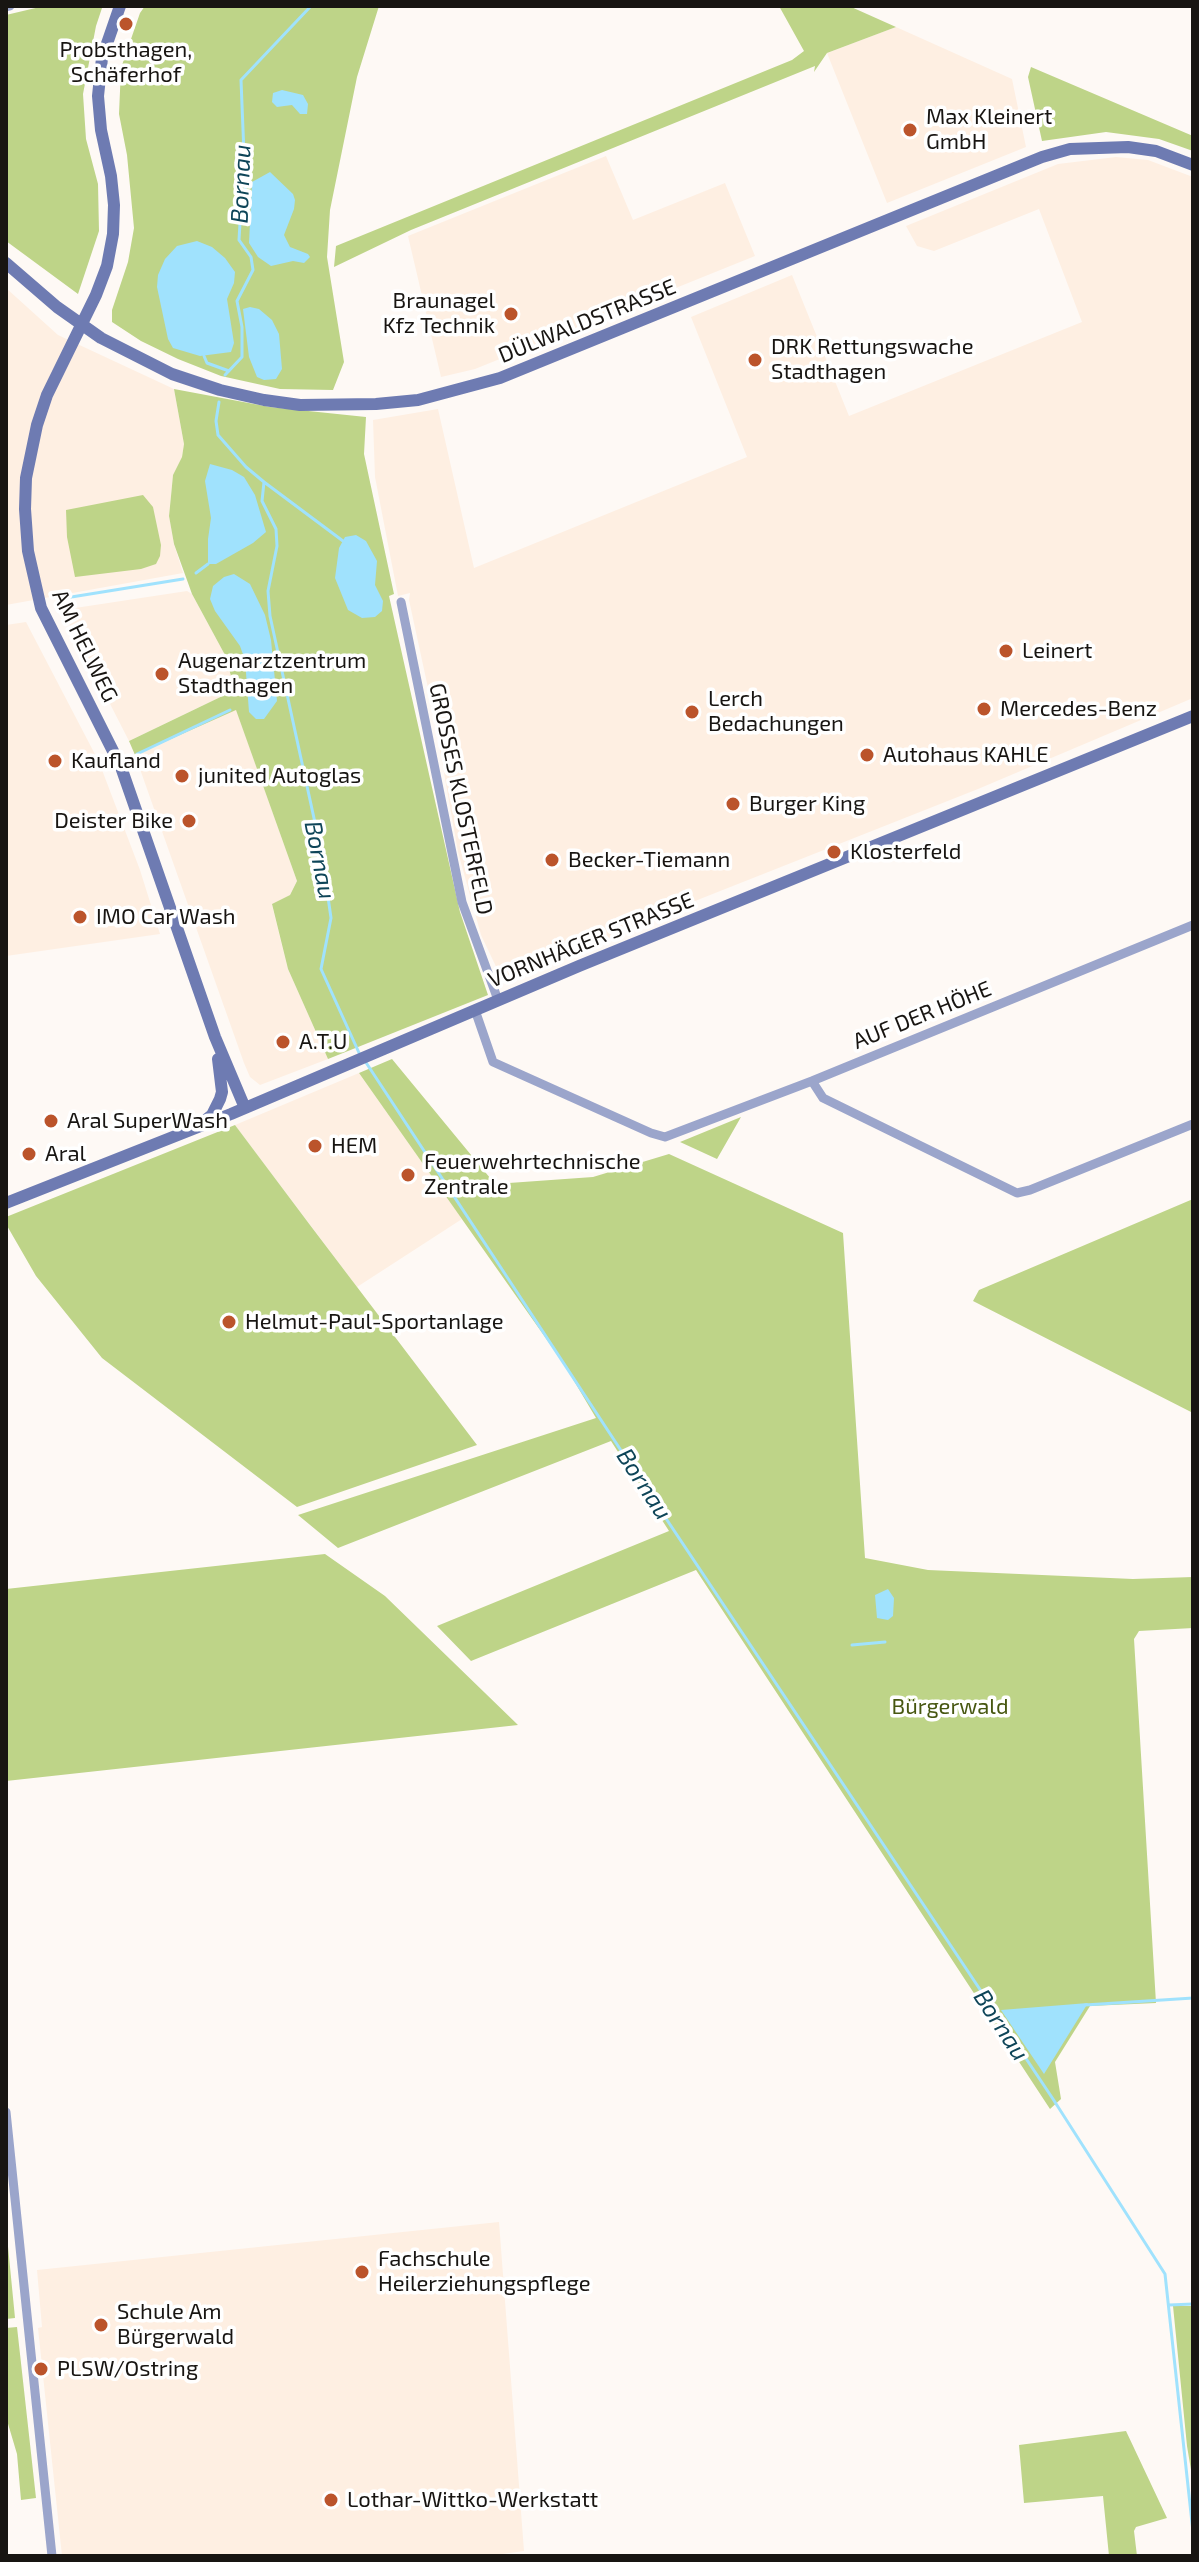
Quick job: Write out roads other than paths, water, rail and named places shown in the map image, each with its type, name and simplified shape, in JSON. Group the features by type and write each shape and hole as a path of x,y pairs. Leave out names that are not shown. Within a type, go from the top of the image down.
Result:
{"main road":[{"name":"AM HELWEG","path":"120,6 102,58 98,96 101,130 111,176 113,234 107,266 47,395 31,444 25,509 31,570 52,634 121,767 215,1037 245,1108"},
{"name":"DÜLWALDSTRASSE","path":"6,263 81,325 172,374 241,395 300,405 376,404 418,400 500,378 1042,157 1070,149 1128,147 1156,151 1193,165"},
{"name":"VORNHÄGER STRASSE","path":"6,1203 194,1129 498,1000 1193,716"},
{"path":"194,1129 212,1115 222,1092 215,1037"}],"street":[{"name":"GROSSES KLOSTERFELD","path":"401,602 462,902 498,1000"},
{"name":"AUF DER HÖHE","path":"475,1010 493,1062 665,1137 812,1081 1193,925"},
{"path":"812,1081 823,1098 1017,1193 1193,1124"},
{"path":"6,2112 52,2556"}],"water":[{"path":"282,90 303,95 308,104 307,114 300,114 292,105 277,107 272,102 273,93"},
{"path":"270,172 293,194 294,209 284,235 290,247 308,254 310,257 304,263 293,261 271,266 258,257 249,243 252,182"},
{"path":"197,241 212,247 235,272 227,299 234,343 231,352 200,356 173,348 168,339 157,287 158,275 165,259 177,246"},
{"path":"243,309 259,309 272,320 279,334 282,369 276,379 257,377 249,357"},
{"path":"210,464 244,477 255,495 266,532 216,564 208,564 211,518 205,481"},
{"path":"356,535 366,541 377,561 375,585 383,601 382,611 375,617 362,618 348,610 335,578 339,548 345,537"},
{"path":"234,574 250,584 265,615 271,640 277,701 264,719 256,719 249,712 245,660 240,646 210,599 213,586"},
{"path":"888,1589 894,1598 893,1616 888,1620 877,1618 875,1595"},
{"path":"1088,2003 1044,2074 1001,2010"}],"waterway":[{"name":"Bornau","path":"225,375 242,357 242,327 237,301 253,270 251,257 239,240 246,204 241,80 311,6"},
{"path":"204,356 207,363 229,371"},
{"name":"Bornau","path":"219,402 216,421 218,435 264,482 262,501 276,529 277,546 268,591 270,616 322,855 331,918 321,969 360,1055"},
{"path":"264,482 343,541"},
{"path":"196,573 208,564"},
{"path":"59,599 183,579"},
{"path":"137,754 230,710"},
{"name":"Bornau","path":"365,1061 1053,2099 1165,2274 1193,2532"},
{"path":"852,1645 885,1642"},
{"path":"1085,2005 1193,1998"},
{"path":"1169,2305 1193,2304"}],"place":[{"name":"Probsthagen, Schäferhof","path":"126,24"},
{"name":"Max Kleinert GmbH","path":"910,130"},
{"name":"Braunagel Kfz Technik","path":"511,314"},
{"name":"DRK Rettungswache Stadthagen","path":"755,360"},
{"name":"Leinert","path":"1006,651"},
{"name":"Augenarztzentrum Stadthagen","path":"162,674"},
{"name":"Mercedes-Benz","path":"984,709"},
{"name":"Lerch Bedachungen","path":"692,712"},
{"name":"Autohaus KAHLE","path":"867,755"},
{"name":"Kaufland","path":"55,761"},
{"name":"junited Autoglas","path":"182,776"},
{"name":"Burger King","path":"733,804"},
{"name":"Deister Bike","path":"189,821"},
{"name":"Klosterfeld","path":"834,852"},
{"name":"Becker-Tiemann","path":"552,860"},
{"name":"IMO Car Wash","path":"80,917"},
{"name":"A.T.U","path":"283,1042"},
{"name":"Aral SuperWash","path":"51,1121"},
{"name":"HEM","path":"315,1146"},
{"name":"Aral","path":"29,1154"},
{"name":"Feuerwehrtechnische Zentrale","path":"408,1175"},
{"name":"Helmut-Paul-Sportanlage","path":"229,1322"},
{"name":"Fachschule Heilerziehungspflege","path":"362,2272"},
{"name":"Schule Am Bürgerwald","path":"101,2325"},
{"name":"PLSW/Ostring","path":"41,2369"},
{"name":"Lothar-Wittko-Werkstatt","path":"331,2500"}],"park label":[{"name":"Bürgerwald","path":"950,1707"}]}
